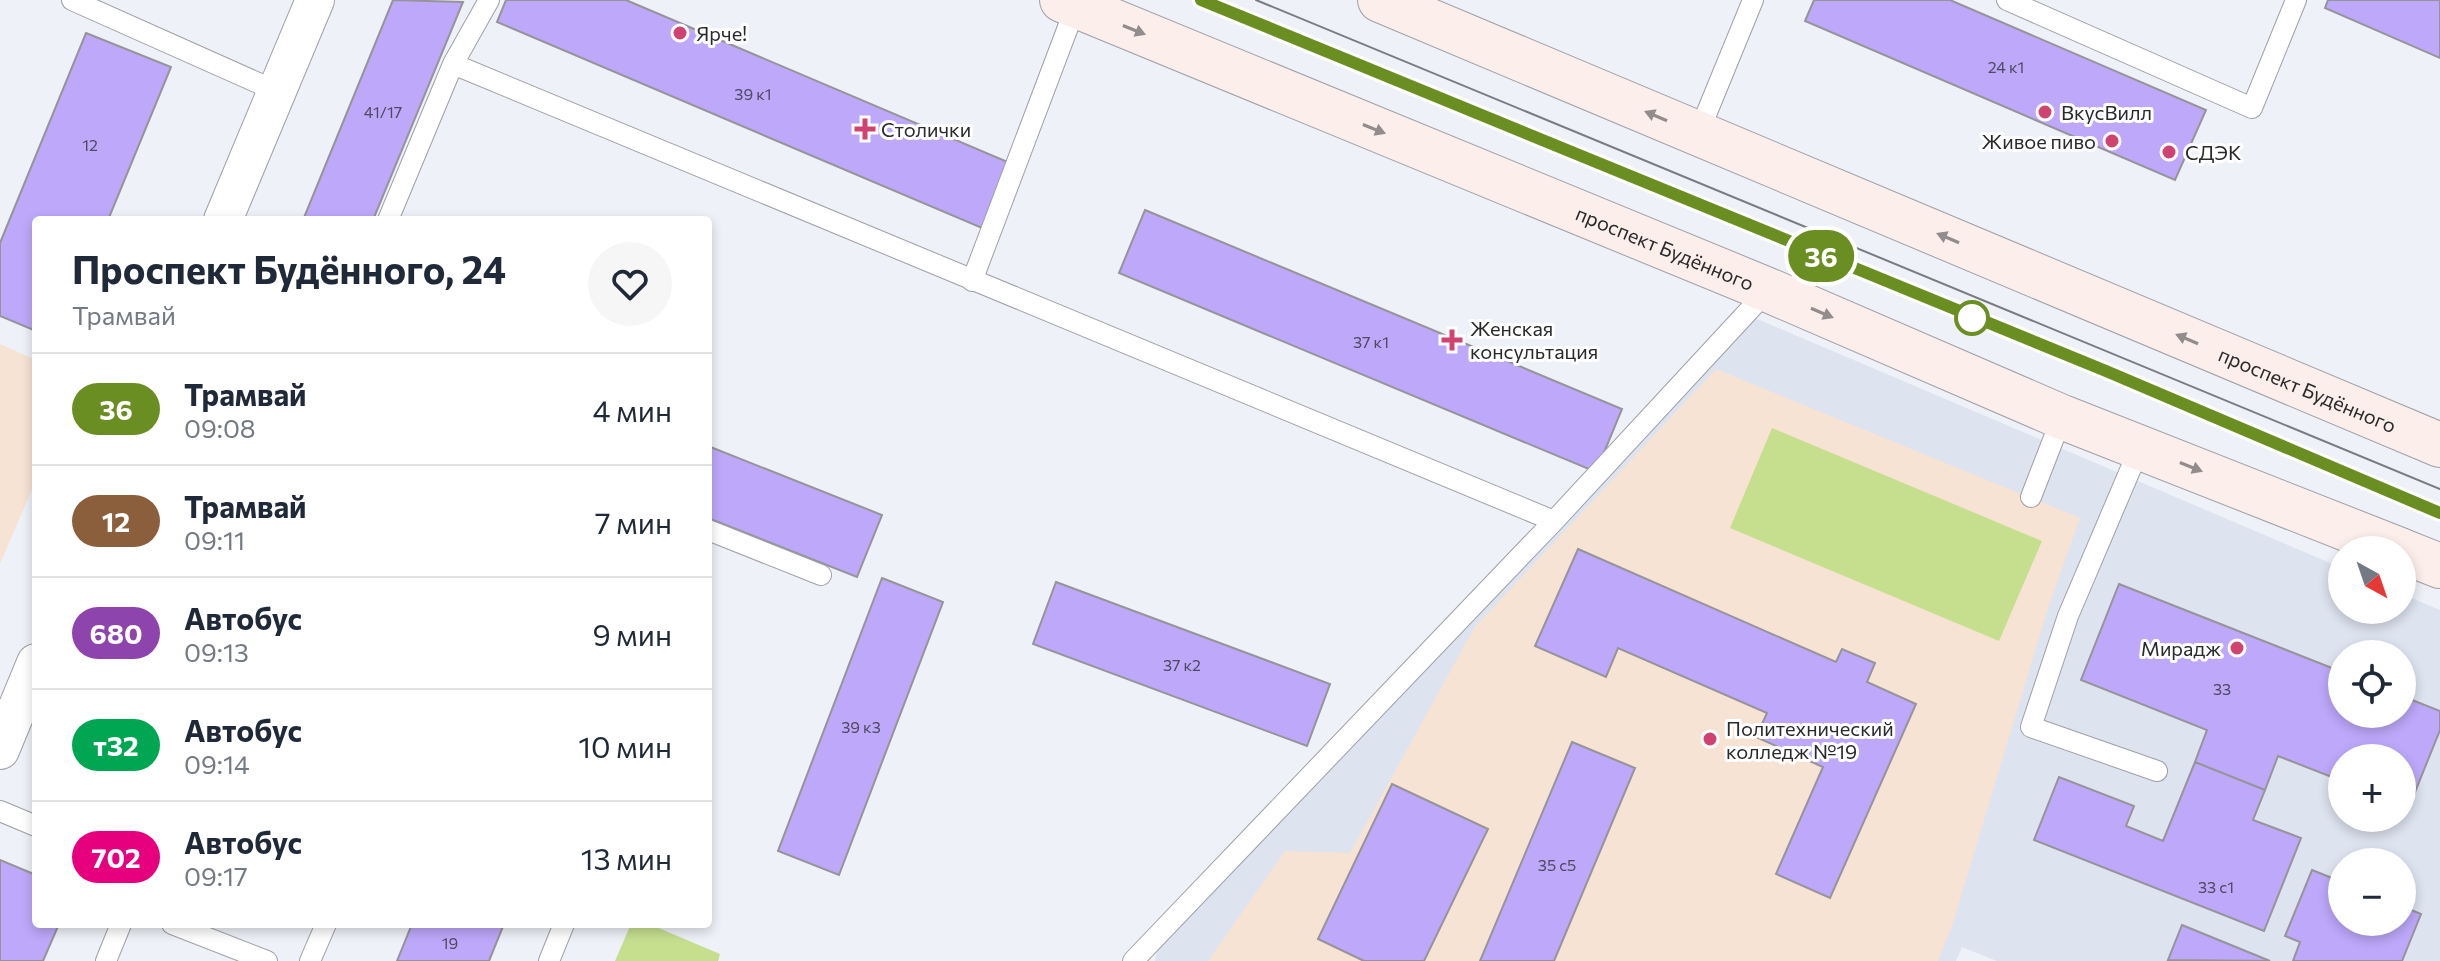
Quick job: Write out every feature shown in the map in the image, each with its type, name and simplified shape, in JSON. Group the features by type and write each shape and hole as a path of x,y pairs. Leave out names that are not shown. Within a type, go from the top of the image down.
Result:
{"main road":[{"name":"проспект Будённого","path":"1380,0 2440,445"},
{"name":"проспект Будённого","path":"1069,3 1768,290 2062,417 2366,536"},
{"name":"проспект Будённого","path":"2416,556 2440,566"}],"street":[{"path":"225,216 315,0"},
{"path":"0,750 32,673"}],"lane":[{"path":"72,0 276,91"},
{"path":"390,216 453,64 489,0"},
{"path":"1698,134 1753,0"},
{"path":"2007,0 2252,108 2296,0"},
{"path":"972,281 1069,3"},
{"path":"453,64 1554,521"},
{"path":"1133,961 1554,521 1768,290"},
{"path":"2031,497 2062,417"},
{"path":"2140,447 2068,616 2031,727 2157,771"},
{"path":"712,532 821,575"},
{"path":"0,811 32,824"},
{"path":"106,961 119,928"},
{"path":"182,928 267,961"},
{"path":"310,961 324,928"},
{"path":"549,961 562,928"}],"shaded area":[{"name":"Политехнический колледж №19","path":"1755,318 2328,562 2328,624 2416,624 2416,600 2440,610 2440,961 1997,961 1962,947 1956,961 1155,961 1157,949"},
{"path":"0,344 32,358 32,489 0,564"},
{"name":"Политехнический колледж №19","path":"1716,369 2080,518 2048,608 1952,926 1938,961 1208,961 1285,851 1350,853 1474,628"}],"green space":[{"path":"1772,428 2042,541 1999,641 1730,528"},
{"path":"629,928 658,928 720,954 718,961 615,961"}],"building":[{"path":"393,0 463,2 375,216 305,216"},
{"path":"506,0 626,0 1010,163 982,228 497,22"},
{"path":"1814,0 1950,0 2206,110 2175,180 1805,21"},
{"path":"2328,0 2440,0 2440,58 2325,8"},
{"path":"86,33 171,67 110,216 32,216 32,329 0,316 0,243"},
{"path":"1145,210 1622,409 1596,472 1119,273"},
{"path":"712,448 882,515 857,577 712,520"},
{"path":"1578,549 1836,662 1842,649 1875,663 1867,682 1916,704 1830,898 1776,874 1823,767 1756,737 1767,713 1618,648 1606,677 1535,646"},
{"path":"882,578 943,602 839,875 778,851"},
{"path":"1056,582 1330,684 1307,746 1033,644"},
{"path":"2119,584 2328,666 2328,728 2416,728 2416,702 2440,711 2440,730 2416,790 2416,744 2328,744 2328,776 2278,756 2265,790 2195,762 2207,730 2081,680"},
{"path":"1572,742 1635,768 1554,961 1480,961"},
{"path":"2195,762 2265,790 2253,820 2301,838 2264,931 2034,840 2059,777 2134,806 2126,826 2163,841"},
{"path":"1392,784 1488,829 1424,961 1364,961 1318,939"},
{"path":"0,860 32,873 32,928 57,928 43,961 0,961"},
{"path":"2312,870 2328,876 2328,936 2412,936 2402,961 2293,961 2300,942 2285,936"},
{"path":"2182,925 2270,961 2168,960"},
{"path":"410,928 502,928 489,961 397,961"}],"tram line":[{"path":"1200,0 2106,371 2440,513"},
{"name":"36","path":"1201,0 2106,371 2440,513"},
{"path":"1256,0 2440,489"}],"place":[{"name":"Ярче!","path":"680,33"},
{"name":"ВкусВилл","path":"2045,112"},
{"name":"Столички","path":"865,129"},
{"name":"Живое пиво","path":"2112,141"},
{"name":"СДЭК","path":"2169,152"},
{"name":"Женская консультация","path":"1452,340"},
{"name":"Мирадж","path":"2237,648"},
{"name":"Политехнический колледж №19","path":"1710,739"}]}
